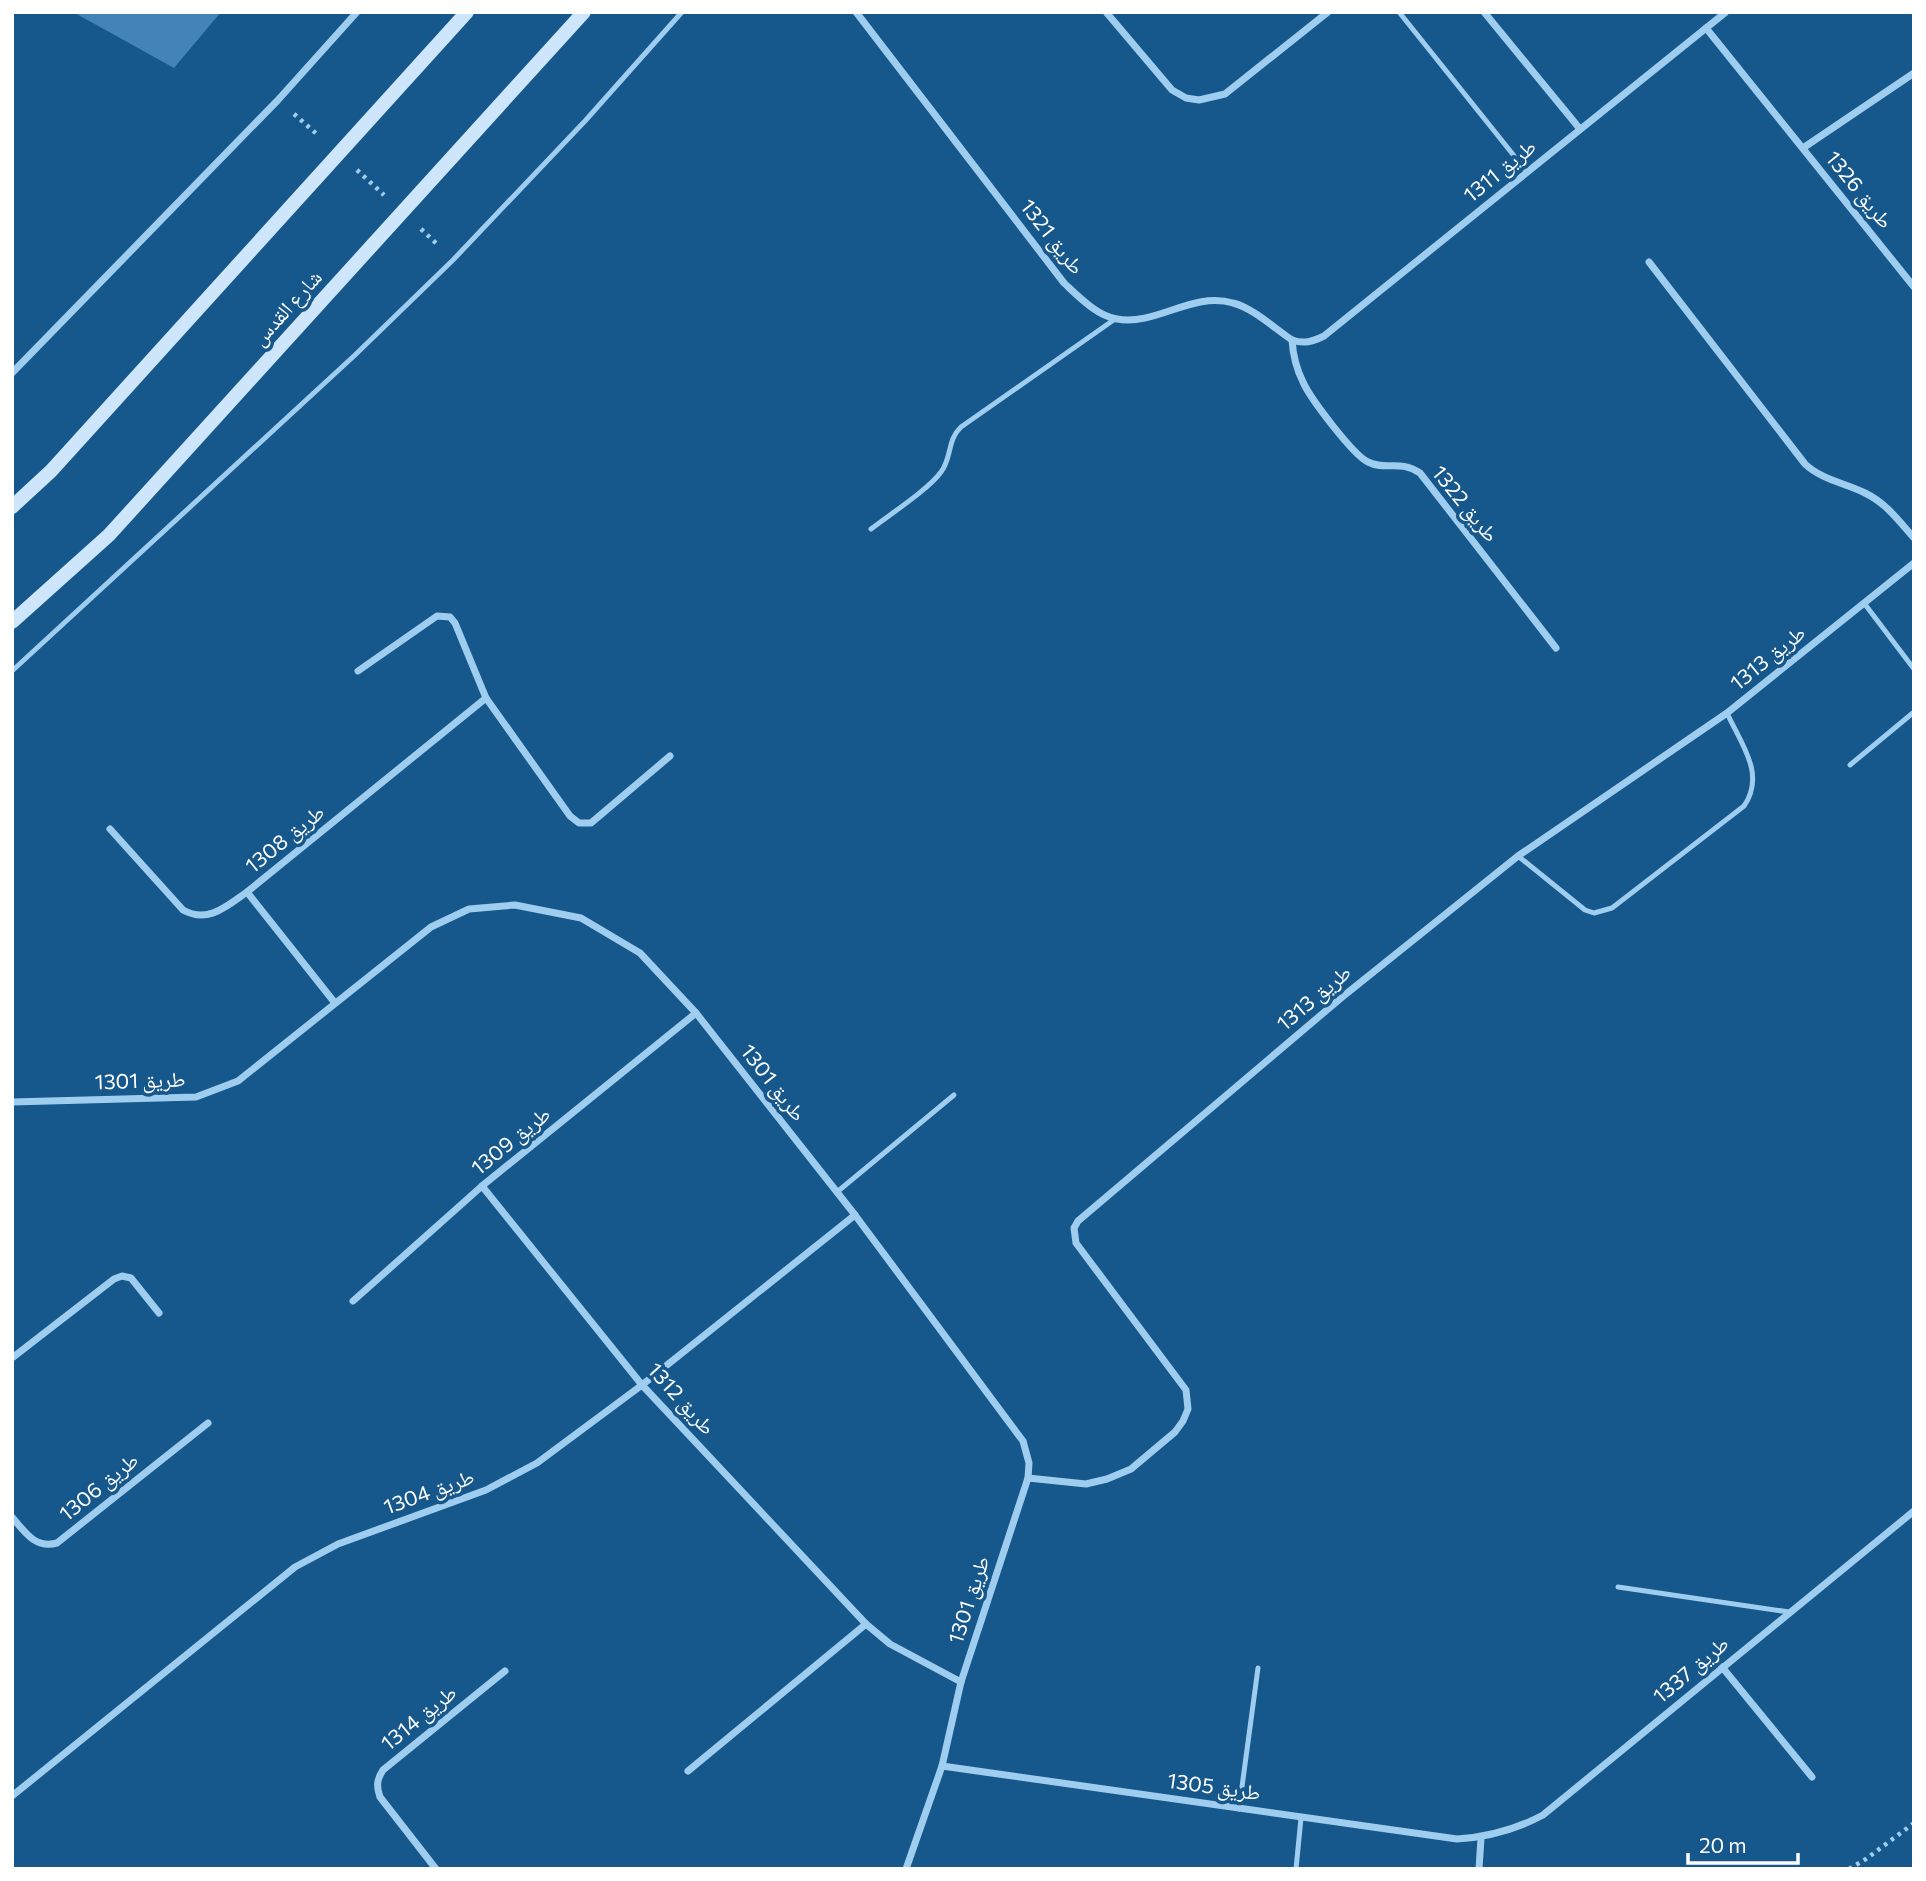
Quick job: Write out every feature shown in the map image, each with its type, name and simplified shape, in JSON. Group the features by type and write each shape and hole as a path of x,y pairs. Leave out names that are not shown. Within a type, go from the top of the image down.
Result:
{"main road":[{"path":"12,507 51,471 467,12"},
{"name":"شارع القدس","path":"12,622 109,535 584,12"}],"street":[{"path":"12,373 278,100 357,12"},
{"name":"طريق 1321","path":"856,12 1064,283 1088,304 1115,319"},
{"path":"1106,12 1172,90 1186,98 1199,100 1212,99 1236,87 1328,12"},
{"path":"1484,12 1580,130"},
{"name":"طريق 1311","path":"1292,340 1302,343 1324,336 1726,12"},
{"name":"طريق 1326","path":"1706,28 1914,287"},
{"name":"طريق 1326","path":"1803,148 1914,73"},
{"path":"1649,262 1805,464 1819,475 1864,492 1879,502 1914,538"},
{"path":"1115,319 1140,319 1192,303 1223,301 1242,307 1292,340"},
{"name":"طريق 1322","path":"1292,340 1293,356 1304,385 1355,451 1369,463 1404,465 1420,473 1556,648"},
{"name":"طريق 1313","path":"1028,1478 1086,1484 1131,1469 1175,1432 1188,1409 1186,1390 1076,1243 1073,1228 1078,1221 1341,998 1518,856 1727,713 1914,563"},
{"path":"358,671 437,616 445,616 455,623 486,698 570,816 579,823 591,823 670,756"},
{"name":"طريق 1308","path":"110,829 183,909 190,914 206,916 216,913 247,892 486,698"},
{"path":"247,892 335,1003"},
{"name":"طريق 1301","path":"12,1102 196,1097 238,1081 431,927 469,909 515,905 581,918 640,953 696,1013 837,1192 1023,1441 1029,1463 1028,1478 961,1682 942,1766 906,1869"},
{"name":"طريق 1309","path":"353,1301 482,1186 696,1013"},
{"name":"طريق 1312","path":"482,1186 642,1385 866,1625 890,1644 961,1682"},
{"name":"طريق 1304","path":"12,1796 295,1567 338,1544 510,1479 537,1463 642,1385 855,1215"},
{"path":"12,1358 118,1277 131,1278 159,1313"},
{"name":"طريق 1306","path":"12,1517 35,1542 42,1545 57,1544 208,1423"},
{"name":"طريق 1337","path":"1481,1838 1504,1833 1543,1815 1914,1511"},
{"path":"688,1771 866,1625"},
{"path":"1722,1667 1812,1777"},
{"name":"طريق 1314","path":"436,1869 380,1797 377,1790 379,1777 383,1770 505,1671"},
{"name":"طريق 1305","path":"942,1766 1457,1839 1481,1838"},
{"path":"1479,1869 1481,1838"}],"lane":[{"path":"12,671 355,355 453,260 585,121 682,12"},
{"path":"1399,12 1527,172"},
{"path":"871,529 937,477 947,462 954,434 961,427 1115,319"},
{"path":"1864,603 1914,669"},
{"path":"1850,765 1914,712"},
{"path":"1518,856 1585,911 1594,913 1612,908 1744,806 1749,798 1753,789 1753,770 1727,713"},
{"path":"837,1192 954,1095"},
{"path":"1618,1587 1789,1612"},
{"path":"1239,1809 1258,1668"},
{"path":"1296,1869 1301,1818"}],"path":[{"path":"278,100 403,211 453,260"},
{"path":"1849,1869 1914,1824"}],"building":[{"path":"73,12 221,12 174,68"}]}
